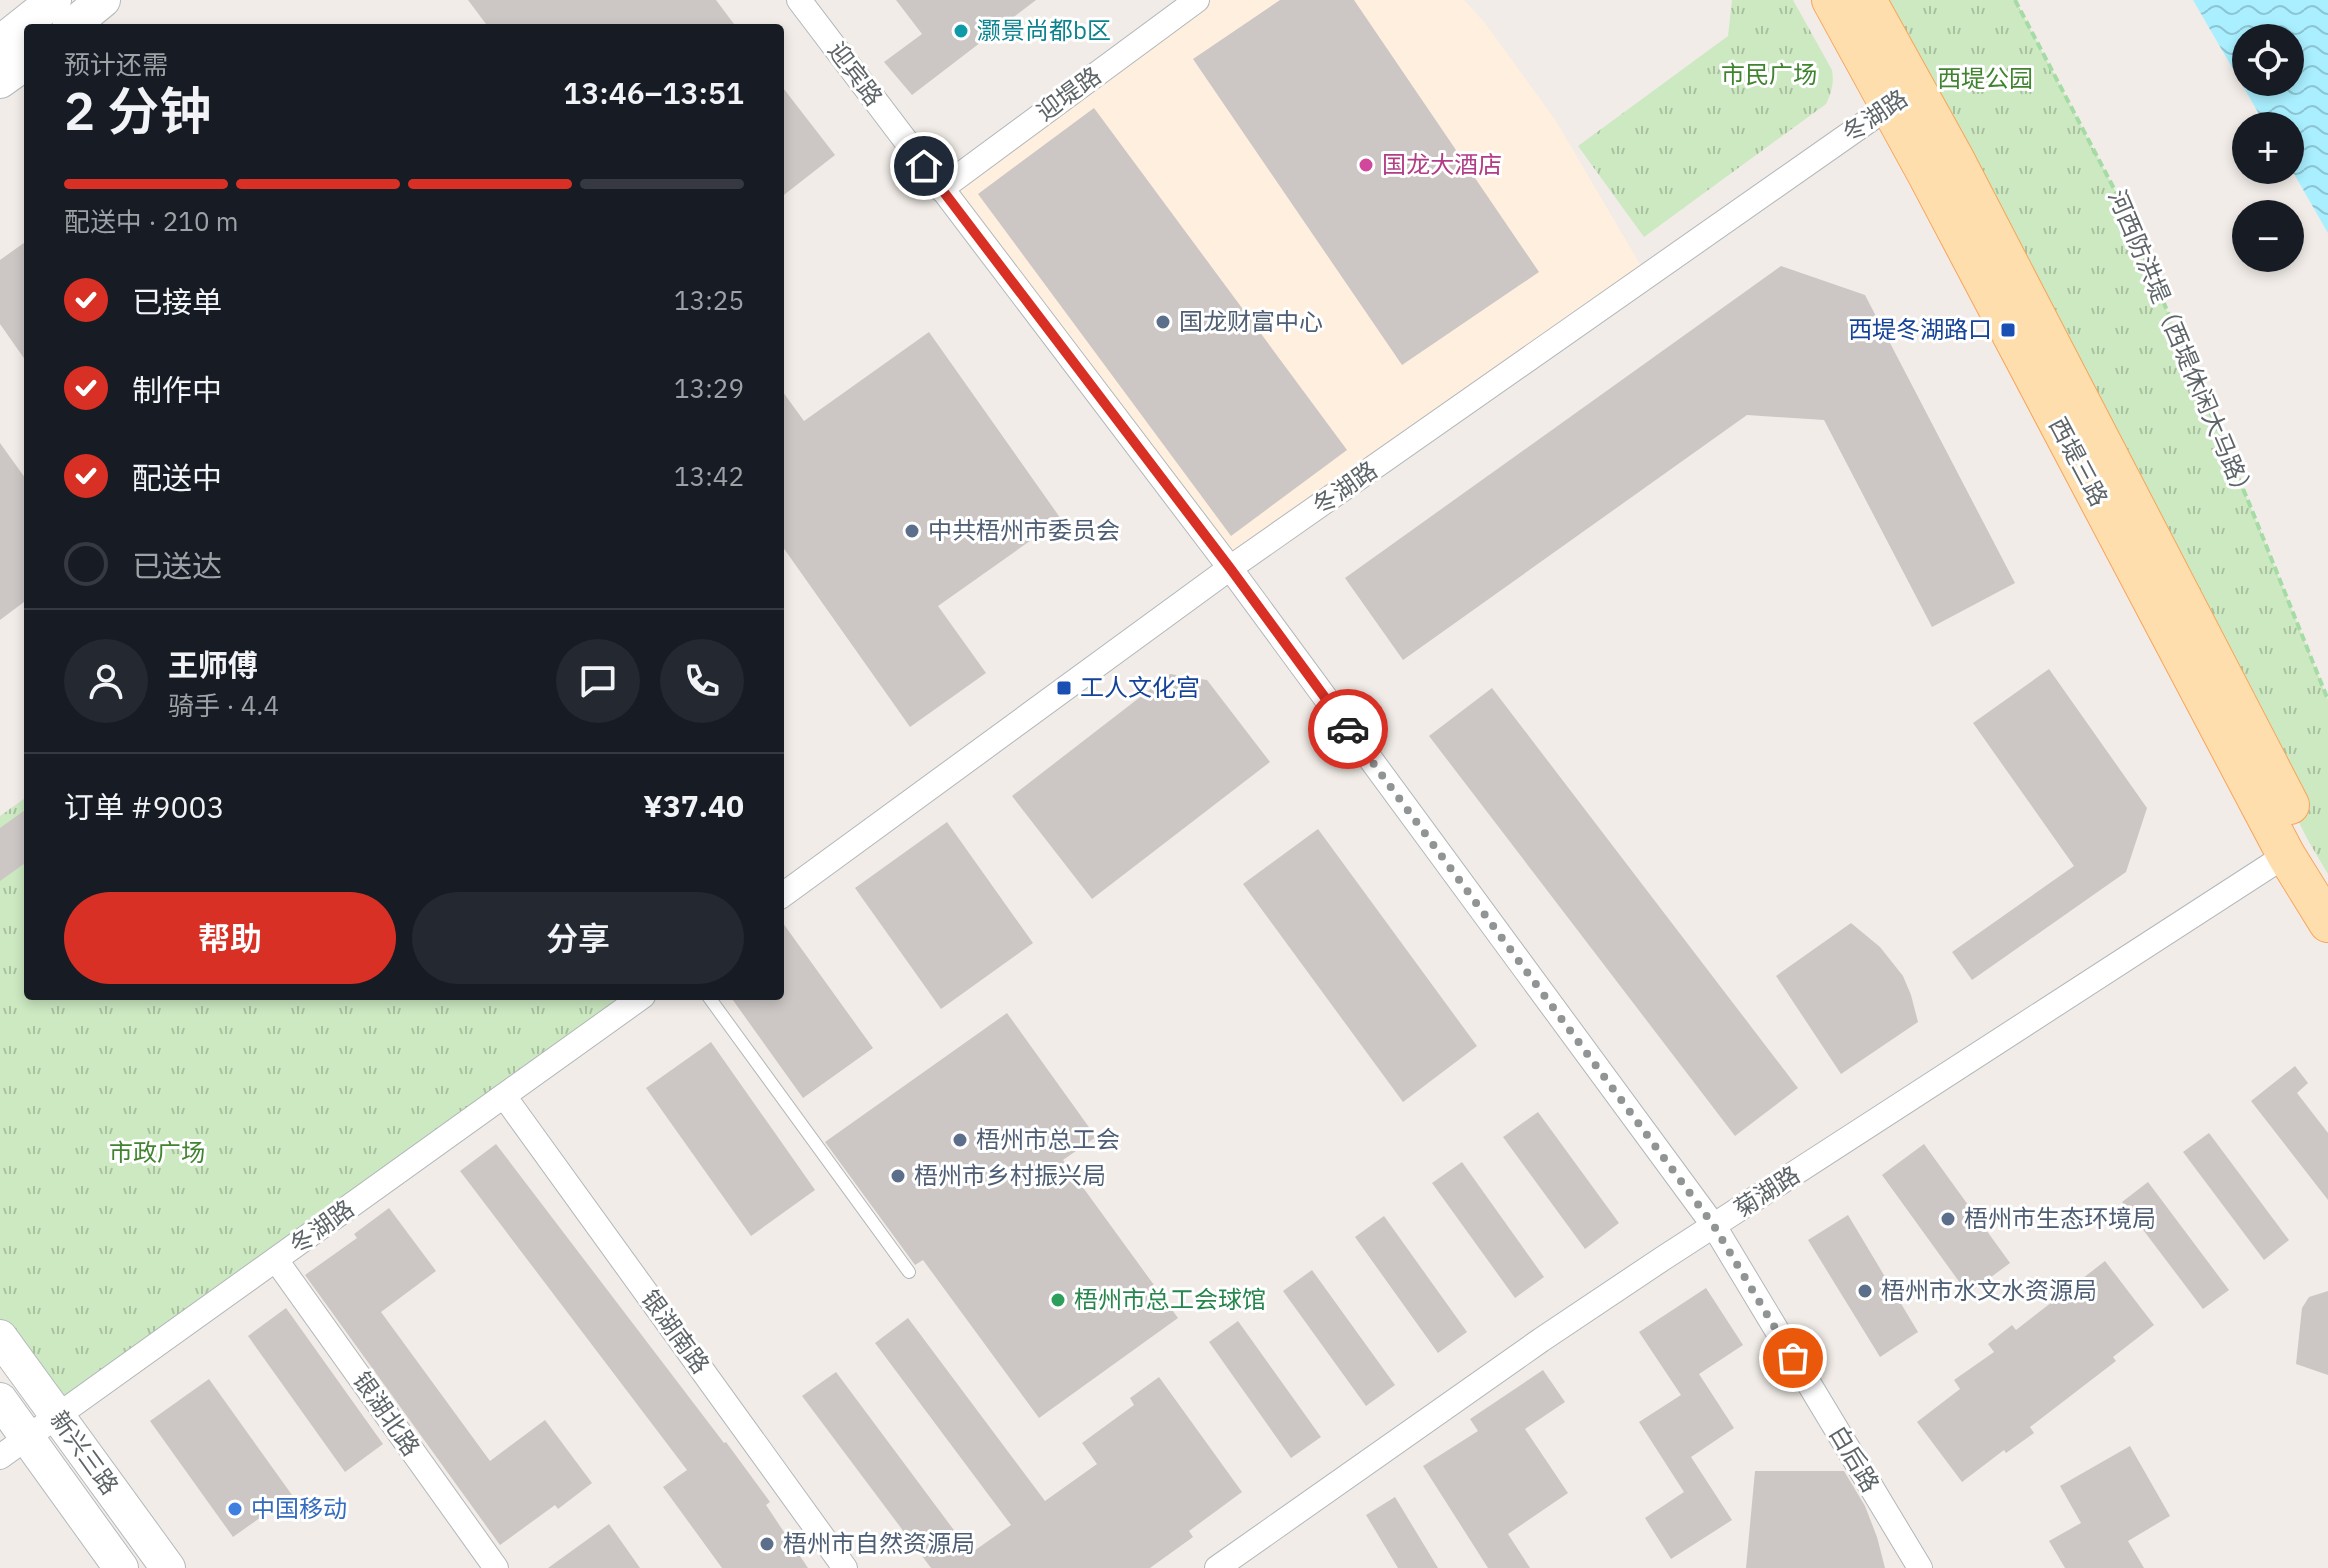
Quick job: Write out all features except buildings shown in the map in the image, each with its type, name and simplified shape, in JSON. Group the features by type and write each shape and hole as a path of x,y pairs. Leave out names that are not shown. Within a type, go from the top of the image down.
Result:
{"main road":[{"path":"0,43 54,0"},
{"path":"74,24 103,0"},
{"name":"西堤三路","path":"1831,0 1903,97 2328,874"},
{"name":"西堤三路","path":"1867,0 1903,97 2286,855 2328,923"},
{"path":"0,81 24,64"},
{"name":"新兴三路","path":"0,1337 168,1568"},
{"name":"新兴三路","path":"0,1400 14,1448 121,1568"}],"street":[{"name":"迎宾路","path":"799,0 1230,568 1714,1226"},
{"name":"迎堤路","path":"941,189 1197,0"},
{"name":"冬湖路","path":"784,894 1230,568 1903,97"},
{"name":"菊湖路","path":"1217,1568 1541,1340 2286,855"},
{"name":"冬湖路","path":"14,1448 637,1000"},
{"name":"银湖南路","path":"504,1096 845,1568"},
{"name":"白后路","path":"1714,1226 1920,1568"},
{"name":"银湖北路","path":"276,1260 496,1568"}],"lane":[{"path":"711,1000 909,1272"}],"path":[{"name":"河西防洪堤（西堤休闲大马路）","path":"2015,0 2120,200 2249,503 2328,700"}],"shaded area":[{"path":"1197,0 1464,0 1485,23 1556,121 1647,276 1230,568 941,189"}],"green space":[{"name":"市民广场","path":"1732,0 1793,0 1832,70 1830,95 1826,104 1644,237 1578,146 1728,36"},
{"name":"西堤公园","path":"1867,0 2015,0 2120,200 2249,503 2328,700 2328,874 1955,159"},
{"name":"市政广场","path":"24,799 24,1000 637,1000 57,1417 0,1337 0,816"}],"water":[{"path":"2193,0 2328,0 2328,233 2300,184 2304,184 2304,112 2258,112 2249,96 2304,96 2304,24 2232,24 2232,67"}],"way so far":[{"path":"1348,729 1714,1226 1793,1358"}],"place":[{"name":"灏景尚都b区","path":"961,31"},
{"name":"国龙大酒店","path":"1366,165"},
{"name":"国龙财富中心","path":"1163,322"},
{"name":"西堤冬湖路口","path":"2008,330"},
{"name":"中共梧州市委员会","path":"912,531"},
{"name":"工人文化宫","path":"1064,688"},
{"name":"梧州市总工会","path":"960,1140"},
{"name":"梧州市乡村振兴局","path":"898,1176"},
{"name":"梧州市生态环境局","path":"1948,1219"},
{"name":"梧州市水文水资源局","path":"1865,1291"},
{"name":"梧州市总工会球馆","path":"1058,1300"},
{"name":"中国移动","path":"235,1509"},
{"name":"梧州市自然资源局","path":"767,1544"}],"route":[{"path":"924,166 1230,568 1348,729"}]}
